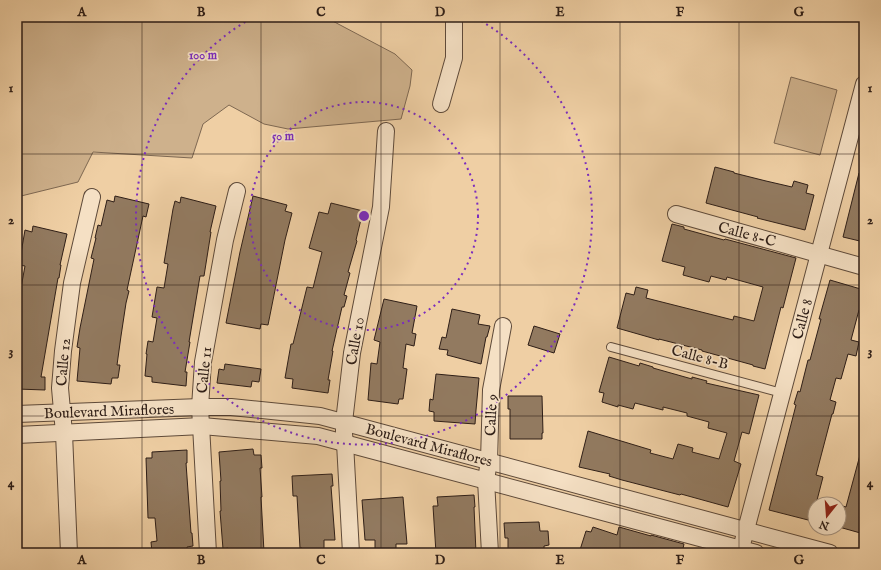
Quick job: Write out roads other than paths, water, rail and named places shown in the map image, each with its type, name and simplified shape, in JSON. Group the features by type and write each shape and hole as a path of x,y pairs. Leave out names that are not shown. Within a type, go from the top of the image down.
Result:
{"street":[{"path":"441,104 454,58 454,17"},
{"name":"Calle 8","path":"740,551 864,84"},
{"name":"Calle 10","path":"351,553 344,422 352,354 381,206 386,131"},
{"name":"Calle 11","path":"208,553 200,407 203,362 225,240 237,191"},
{"name":"Calle 12","path":"69,553 64,433 60,388 63,351 72,283 92,197"},
{"name":"Calle 8-C","path":"676,214 864,267"},
{"name":"Calle 9","path":"490,553 486,480 491,390 503,326"},
{"name":"Boulevard Miraflores","path":"17,414 231,407 320,416 830,553"},
{"name":"Boulevard Miraflores","path":"17,436 202,426 318,436 486,480 740,551 756,553"}],"lane":[{"name":"Calle 8-B","path":"611,347 782,393"}]}
